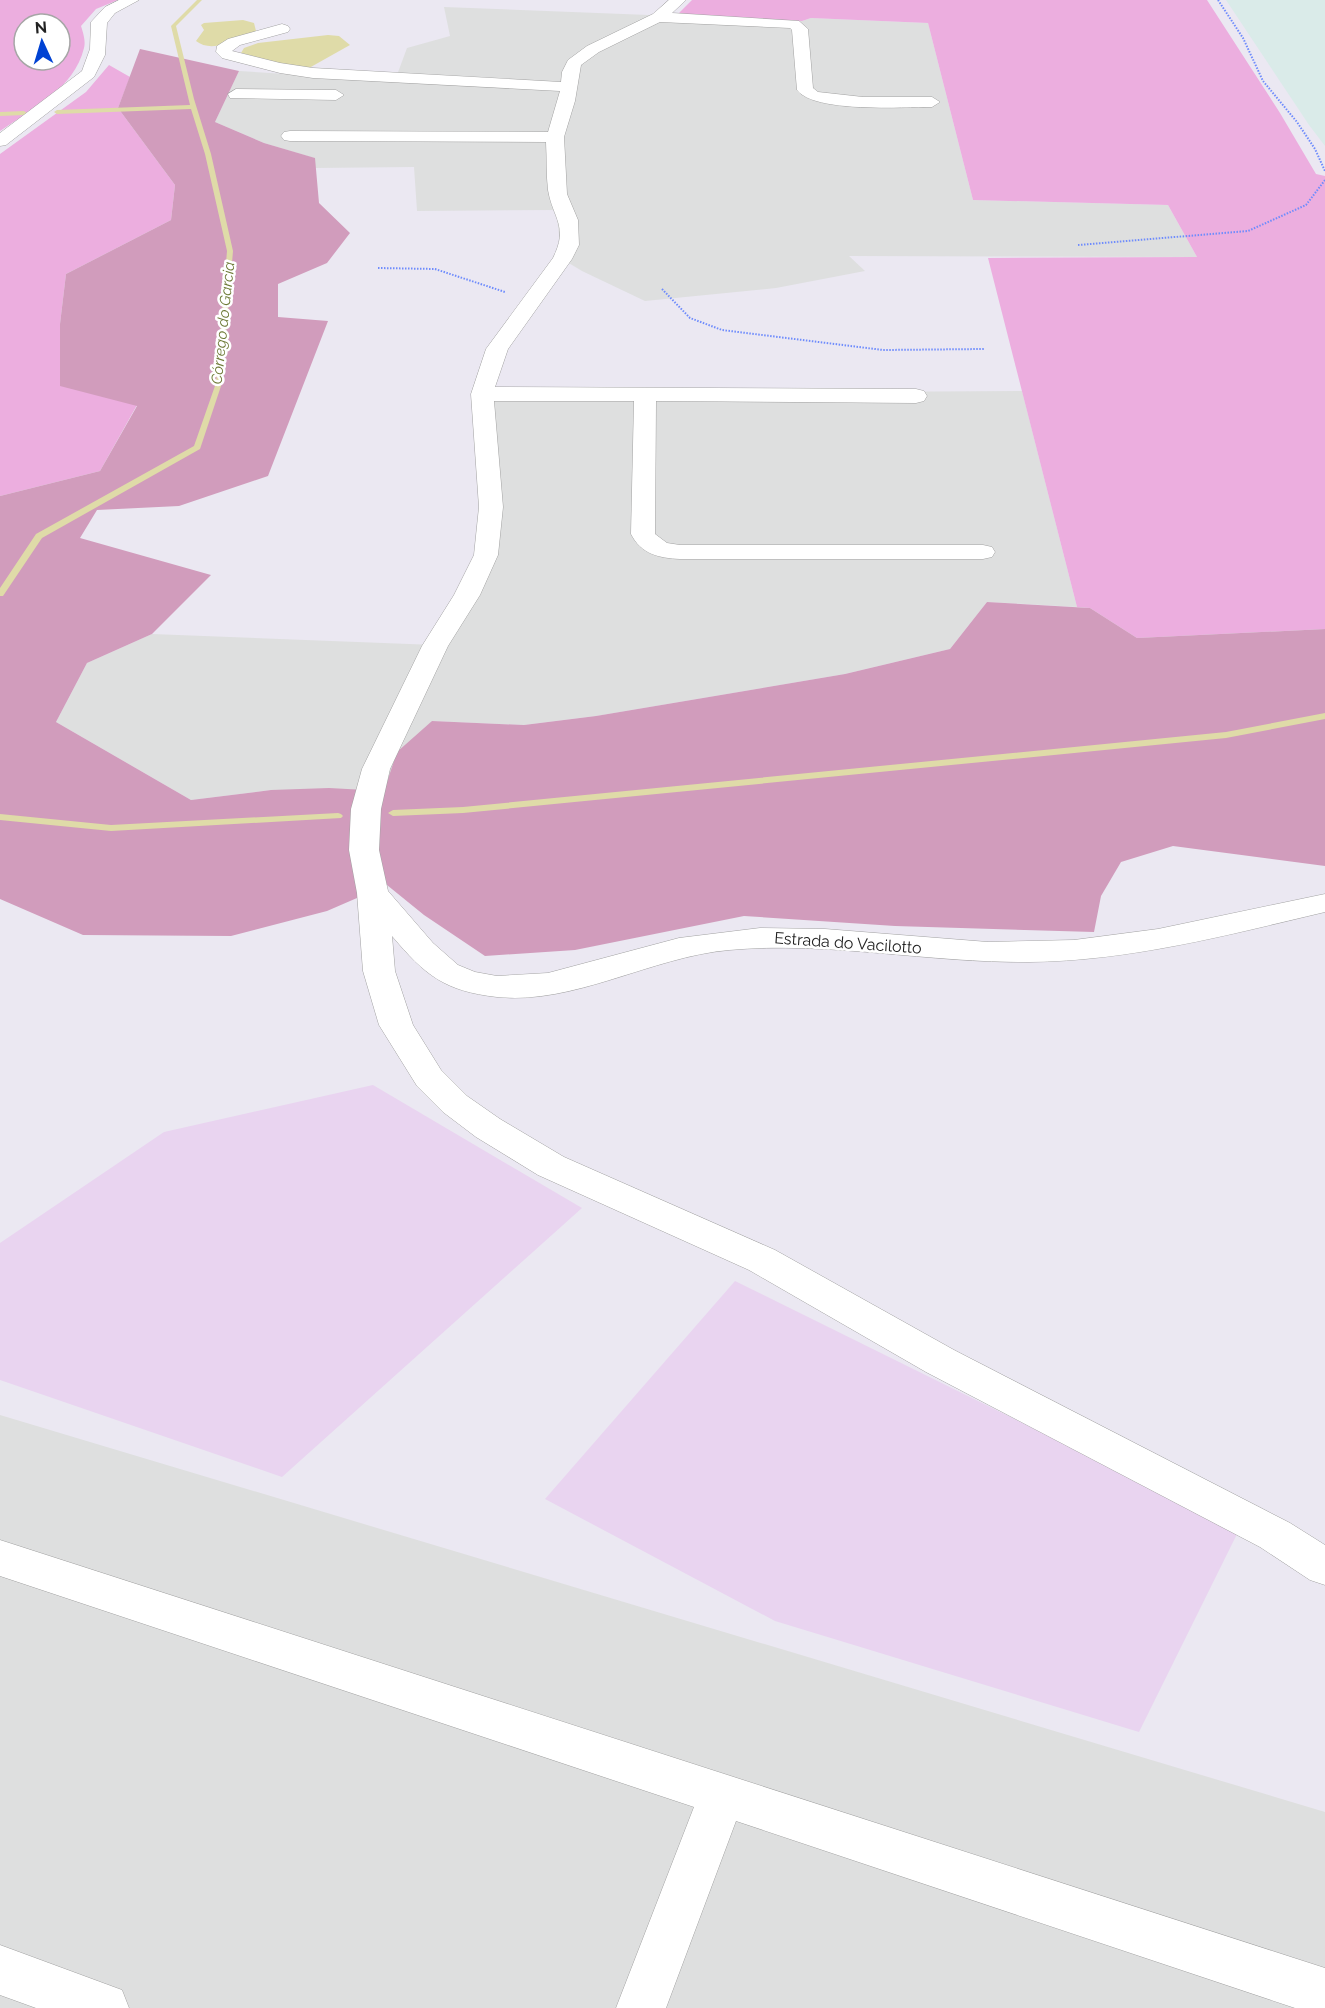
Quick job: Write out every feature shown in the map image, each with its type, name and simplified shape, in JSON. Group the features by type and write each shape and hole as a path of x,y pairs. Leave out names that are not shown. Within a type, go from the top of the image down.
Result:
{"street":[{"path":"0,141 61,97 88,74 95,64 99,46 99,22 110,10 131,0"},
{"path":"678,0 658,17 581,57 574,63 570,72 568,94 555,137 558,194 569,220 571,236 562,259 497,349 482,394 491,507 486,555 467,594 435,646 376,769 366,809 364,850 373,893 379,971 396,1025 429,1078 455,1104 488,1128 551,1166 762,1260 940,1361 1275,1535 1325,1567"},
{"path":"658,17 794,24 800,29 804,90 811,97 834,100 932,102"},
{"path":"282,29 234,42 225,46 224,52 266,65 313,73 568,94"},
{"path":"236,94 354,95"},
{"path":"472,99 568,94"},
{"path":"290,136 555,137"},
{"path":"482,394 916,396"},
{"path":"645,395 643,534 646,540 657,548 680,552 983,552"},
{"name":"Estrada do Vacilotto","path":"373,893 441,969 471,982 507,987 544,985 674,948 729,940 783,937 839,939 895,946 990,952 1084,949 1174,938 1325,903"},
{"path":"0,1558 1325,1993"},
{"path":"641,2008 723,1795"},
{"path":"0,1970 104,2008"}],"path":[{"path":"1218,0 1243,38 1263,81 1297,122 1315,149 1325,171"},
{"path":"1078,245 1248,231 1306,205 1325,180"},
{"path":"378,268 436,270 478,286 535,297"},
{"path":"662,289 690,318 722,330 883,350 984,349"}],"shaded area":[{"path":"0,0 118,0 96,9 81,26 84,48 79,62 71,75 61,86 38,106 0,131"},
{"path":"692,0 1207,0 1280,113 1316,174 1325,176 1325,629 1137,638 1090,608 1077,607 988,258 1197,257 1168,205 973,200 928,23 676,16"},
{"path":"1226,0 1325,0 1325,146 1309,125"},
{"path":"444,7 802,21 811,18 928,23 973,200 1168,205 1197,257 849,256 865,271 776,288 645,301 562,259 556,210 417,211 414,167 315,168 314,158 264,143 215,122 239,71 302,75 397,75 407,48 450,36"},
{"path":"243,20 254,23 256,31 254,33 217,46 202,45 196,41 204,30 201,25 204,23"},
{"path":"328,35 339,36 350,45 309,68 301,69 241,53 244,48 258,43"},
{"path":"140,49 239,71 215,122 264,143 315,158 319,203 350,233 327,263 278,284 278,317 328,321 268,476 179,506 97,510 80,538 211,575 152,634 87,663 56,722 191,800 271,790 329,788 384,791 397,752 432,721 524,725 596,716 845,674 950,649 987,602 1090,608 1137,638 1325,629 1325,866 1173,846 1121,862 1101,896 1094,932 895,926 744,916 575,950 485,956 424,915 387,885 327,911 231,936 83,935 0,899 0,496 100,471 137,406 60,386 60,324 66,274 171,220 175,185 118,108"},
{"path":"109,65 130,77 118,108 175,185 171,220 66,274 60,324 60,385 137,405 100,471 0,496 0,154 86,92"},
{"path":"1022,391 1077,607 987,602 950,649 845,674 596,716 524,725 432,721 385,791 271,790 191,800 56,722 87,663 152,634 435,645 486,555 482,394"},
{"path":"373,1085 582,1208 282,1477 0,1380 0,1243 164,1132"},
{"path":"735,1281 1239,1530 1139,1732 775,1621 545,1499"},
{"path":"0,1415 1325,1812 1325,2008 0,2008"}],"waterway":[{"name":"Córrego do Garcia","path":"0,594 39,536 197,447 219,383 230,251 208,154 191,99 173,26 200,0"},
{"path":"57,112 193,107"},
{"path":"0,114 24,113"},
{"path":"393,813 463,810 1226,735 1325,716"},
{"path":"0,817 111,828 338,816"}]}
